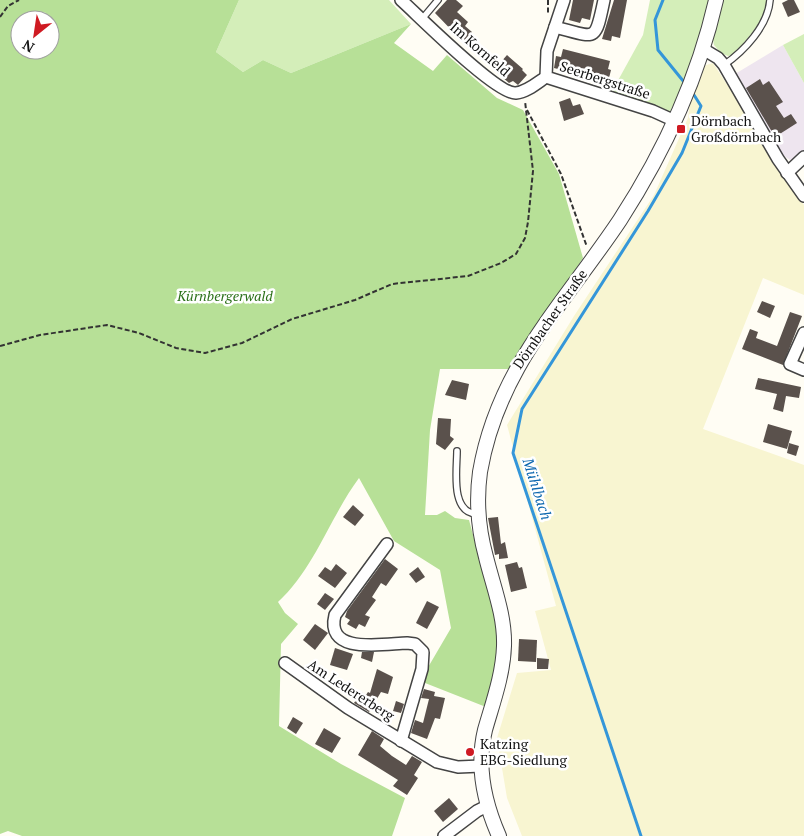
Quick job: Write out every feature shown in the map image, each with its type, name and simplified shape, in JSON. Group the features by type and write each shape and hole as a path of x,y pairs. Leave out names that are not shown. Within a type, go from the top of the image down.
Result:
{"street":[{"name":"Im Kornfeld","path":"401,0 498,86 515,94 524,91"},
{"name":"Seerbergstraße","path":"564,0 547,51 546,77 653,111 675,121"},
{"path":"555,27 588,35 594,34 598,30 604,0"},
{"name":"Dörnbacher Straße","path":"499,836 487,806 481,766 485,732 502,663 504,641 498,601 485,556 477,514 478,489 487,443 514,370 531,342 591,260 639,189 675,121 702,49 716,0"},
{"path":"702,49 718,58 724,65 787,173 804,196"},
{"path":"524,91 546,77"},
{"path":"787,173 804,157"},
{"path":"804,333 790,364 804,370"},
{"name":"Am Ledererberg","path":"387,544 334,615 332,625 333,633 354,644 407,643 415,644 423,652 422,669 401,741"},
{"name":"Am Ledererberg","path":"284,663 348,708 401,741 448,765 481,766"},
{"path":"444,836 477,811 487,806"}],"lane":[{"path":"422,18 438,0"},
{"path":"724,65 742,50 762,24 767,16 770,0"},
{"path":"457,451 457,489 460,501 468,512 477,514"}],"path":[{"path":"0,17 8,6 18,0"},
{"path":"0,346 40,335 107,325 139,332 176,348 206,353 242,343 292,319 355,300 392,284 468,276 501,263 516,254 525,238 528,222 533,171 524,91"},
{"path":"526,108 561,174 591,260"}],"shaded area":[{"path":"783,45 804,83 804,151 797,158 790,160 783,155 735,74"},
{"path":"713,63 745,112 783,177 804,205 804,295 763,278 703,429 804,465 804,836 522,836 507,798 497,738 517,673 551,670 535,611 556,606 507,425 574,316 654,195 688,118 690,102 703,66"}],"green space":[{"name":"Kürnbergerwald","path":"0,0 239,0 216,52 243,72 263,60 291,73 411,24 394,43 433,71 447,55 497,98 523,110 559,174 583,258 511,369 440,369 430,430 425,515 437,515 445,511 455,518 469,520 498,628 497,667 486,707 420,681 451,628 440,570 394,541 359,478 302,574 278,602 285,613 298,624 281,644 279,726 341,764 405,798 392,836 22,836 8,831 0,834"},
{"path":"239,0 389,0 411,24 291,73 263,60 243,72 216,52"},
{"path":"650,0 709,0 688,71 670,112 610,95 643,35"},
{"path":"721,0 767,0 767,10 755,29 735,54 728,56 721,53 714,45 712,34"},
{"path":"804,34 804,83 783,45"}],"building":[{"path":"447,0 456,0 463,6 457,12 468,22 465,26 472,32 463,42 435,13"},
{"path":"573,0 594,0 590,20 582,18 580,23 569,20"},
{"path":"614,0 627,0 620,38 612,36 611,41 602,39"},
{"path":"794,0 800,12 788,17 782,3"},
{"path":"563,49 610,61 608,69 611,70 608,82 554,68 556,56 561,57"},
{"path":"507,55 527,75 518,85 513,81 509,83 494,70"},
{"path":"760,79 763,85 769,81 783,102 776,106 784,118 791,114 797,123 775,137 746,88"},
{"path":"570,98 573,106 580,104 584,114 564,121 559,102"},
{"path":"762,301 775,306 770,318 757,312"},
{"path":"790,312 802,316 783,365 742,349 750,329 758,332 756,338 777,346"},
{"path":"758,378 801,387 799,398 786,396 783,412 773,409 777,394 755,389"},
{"path":"452,380 469,384 466,400 445,395"},
{"path":"438,418 451,419 450,436 454,439 445,450 436,444"},
{"path":"768,424 792,431 787,449 763,442"},
{"path":"789,443 799,446 796,456 787,453"},
{"path":"353,505 364,515 355,526 343,517"},
{"path":"498,517 501,544 505,542 508,558 499,559 499,554 495,555 488,518"},
{"path":"385,559 398,569 386,586 381,583 372,597 376,600 365,615 370,617 365,627 359,624 356,629 347,624 350,620 345,617 347,611"},
{"path":"517,562 519,568 522,567 527,588 511,592 505,565"},
{"path":"336,564 347,573 335,588 318,576 325,567 331,571"},
{"path":"418,567 425,577 416,583 409,574"},
{"path":"325,593 334,599 325,610 317,604"},
{"path":"427,601 439,607 427,629 416,623"},
{"path":"315,624 328,633 315,650 303,640"},
{"path":"519,639 537,640 536,662 518,661"},
{"path":"335,648 353,654 347,670 330,665"},
{"path":"362,652 374,652 372,662 361,658"},
{"path":"537,658 549,659 548,669 537,669"},
{"path":"377,669 393,677 388,694 381,692 369,712 354,703 361,692 366,695 368,692 370,693"},
{"path":"424,689 435,692 434,696 445,698 440,719 435,718 427,739 411,733 415,720 423,723 429,699 421,698"},
{"path":"396,701 404,704 401,713 393,711"},
{"path":"293,717 303,723 296,734 287,728"},
{"path":"324,728 341,738 332,753 315,744"},
{"path":"372,731 384,739 380,746 406,765 412,756 422,762 414,775 418,778 407,795 393,786 398,780 358,755"},
{"path":"449,798 458,809 443,822 434,811"}],"waterway":[{"name":"Mühlbach","path":"663,0 655,20 658,50 684,82"},
{"name":"Mühlbach","path":"641,836 513,453 522,409 648,211 682,153 701,106 694,95"}],"place":[{"name":"Dörnbach Großdörnbach","path":"681,129"},
{"name":"Katzing EBG-Siedlung","path":"470,752"}]}
